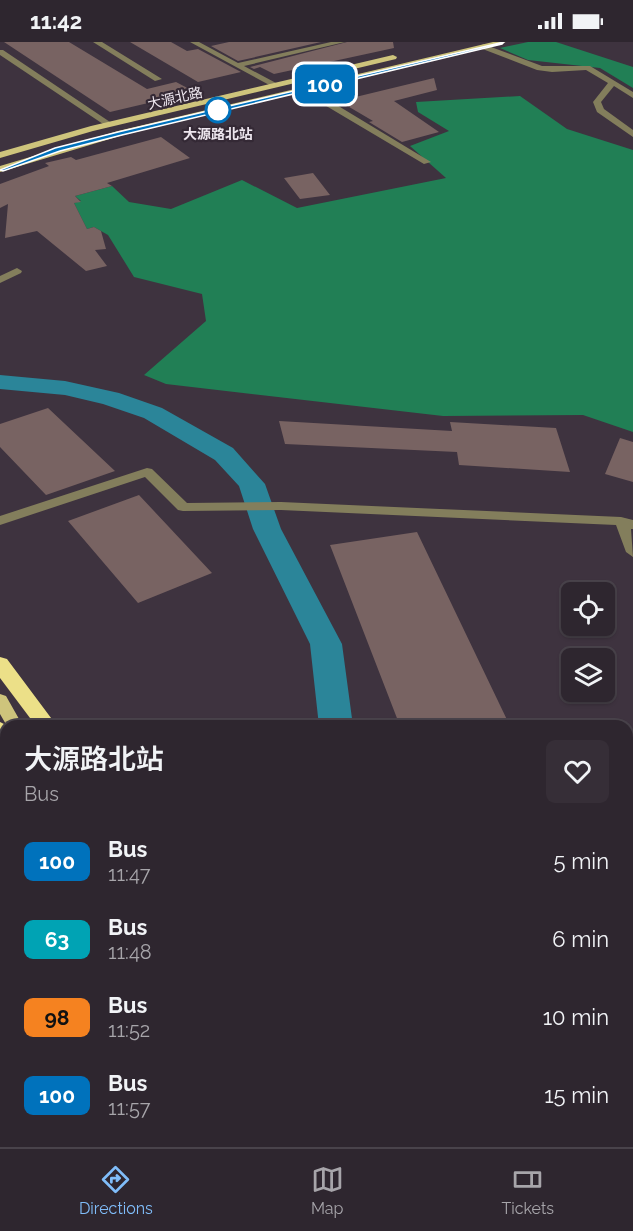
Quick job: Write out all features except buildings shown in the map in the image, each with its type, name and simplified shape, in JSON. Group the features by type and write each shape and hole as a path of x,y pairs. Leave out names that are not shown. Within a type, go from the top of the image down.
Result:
{"highway":[{"path":"0,664 42,720"}],"main road":[{"name":"大源北路","path":"0,170 68,147 502,42"},
{"name":"大源北路","path":"0,155 109,124 402,55"},
{"path":"1,703 11,720"}],"street":[{"path":"97,42 158,79"},
{"path":"198,42 273,85"},
{"path":"237,65 341,42"},
{"path":"483,46 540,68 552,70 587,68 633,96"},
{"path":"0,52 109,124"},
{"path":"613,82 597,102 600,110 633,134"},
{"path":"304,89 427,162"},
{"path":"0,280 17,271"},
{"path":"0,521 147,472 183,507 281,506 627,523 633,552"}],"green space":[{"path":"528,42 556,42 633,67 633,88 600,68 528,60 500,48"},
{"path":"520,96 567,129 633,150 633,432 583,415 443,416 166,384 144,375 206,321 202,294 134,277 108,235 94,227 87,229 74,203 81,201 75,196 112,186 129,202 171,209 242,180 297,208 446,178 410,146 449,131 418,112 416,102"}],"waterway":[{"path":"0,382 65,388 110,398 153,413 224,454 252,484 267,529 326,644 335,720"}],"bus line":[{"name":"100","path":"0,170 58,150 121,133 502,42"}],"place":[{"name":"大源路北站","path":"218,110"}]}
